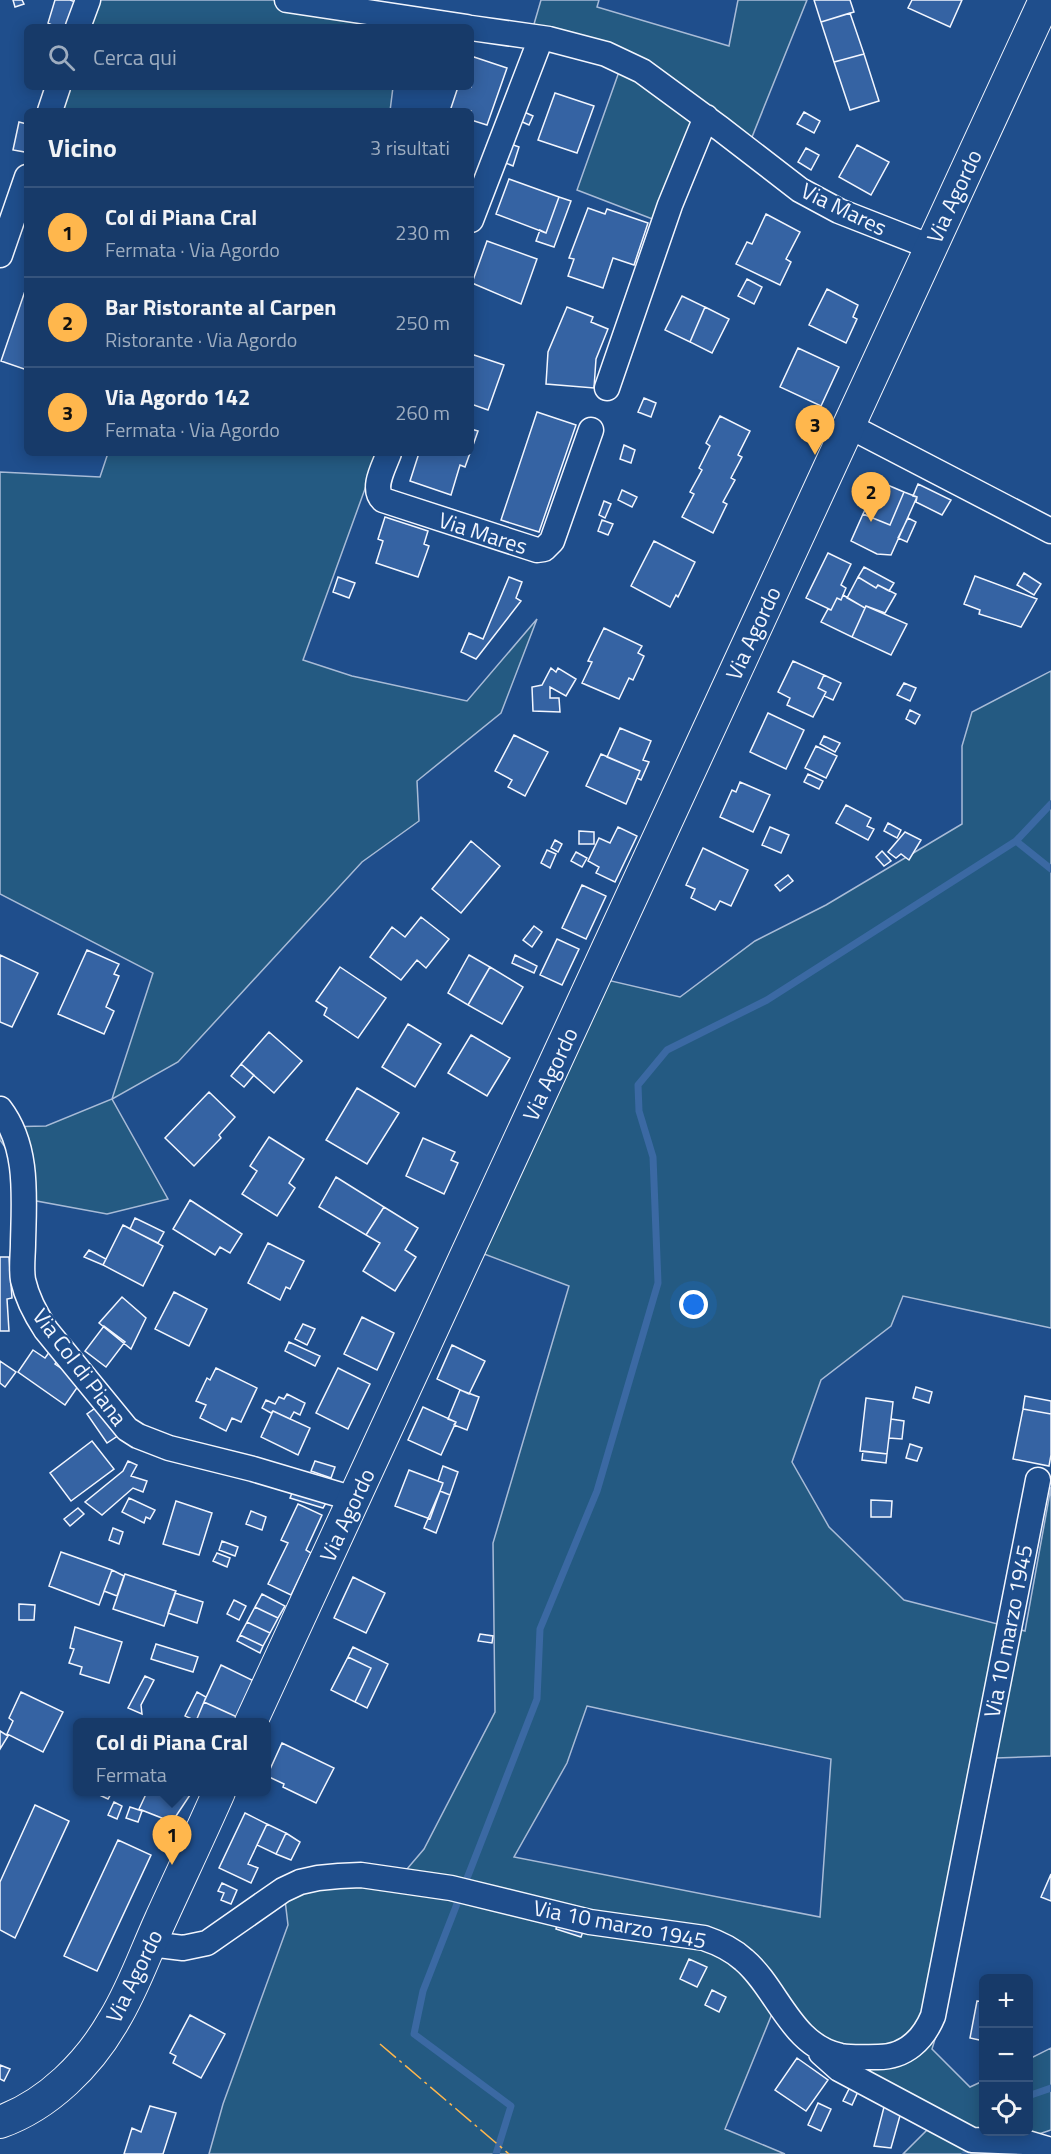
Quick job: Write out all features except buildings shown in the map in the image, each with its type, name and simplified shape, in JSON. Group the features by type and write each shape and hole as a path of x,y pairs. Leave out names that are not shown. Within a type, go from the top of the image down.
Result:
{"main road":[{"name":"Via Agordo","path":"253,1718 1045,0"},
{"name":"Via Agordo","path":"0,2122 43,2099 63,2083 94,2049 118,2012 217,1796"}],"street":[{"path":"79,24 88,0"},
{"name":"Via Mares","path":"287,0 449,24"},
{"name":"Via Mares","path":"474,28 541,38 606,54 642,71 800,190 839,211 931,247"},
{"path":"474,212 541,38"},
{"path":"51,108 57,90"},
{"path":"607,388 666,215 706,117"},
{"path":"0,255 24,186"},
{"path":"849,426 1051,531"},
{"name":"Via Mares","path":"388,456 377,487 379,496 383,500 537,550 544,549 552,541 591,430"},
{"name":"Via Col di Piana","path":"0,1109 13,1132 23,1168 23,1278 28,1296 46,1330 127,1430 169,1448 253,1469 354,1499"},
{"name":"Via 10 marzo 1945","path":"150,1944 183,1948 207,1943 283,1890 300,1882 318,1878 361,1875 451,1888 590,1922 704,1938 719,1943 746,1961 788,2018 812,2042 841,2056 884,2057 897,2055 911,2048 928,2028 933,2016 1038,1480"},
{"path":"812,2042 825,2058 839,2069 980,2140 1024,2142 1051,2150"}],"shaded area":[{"path":"82,0 353,0 458,24 77,24"},
{"path":"541,0 599,0 597,7 729,46 738,0 807,0 750,142 713,112 668,225 577,190 626,52 532,31"},
{"path":"61,90 393,90 390,108 57,108"},
{"path":"107,456 377,456 303,660 352,676 467,701 537,619 501,713 417,781 419,821 362,862 178,1062 112,1099 153,973 0,894 0,472 100,477"},
{"path":"1051,671 1051,1328 903,1296 891,1326 821,1380 792,1462 829,1527 904,1600 1025,1631 1051,1487 1051,1756 996,1758 951,1987 932,2049 970,2087 979,2083 979,2136 1033,2136 1033,2057 1051,2048 1051,2130 1039,2134 1051,2154 903,2154 932,2125 774,2009 725,2129 785,2154 209,2154 223,2104 288,1925 283,1883 335,1867 407,1869 424,1849 495,1712 493,1543 569,1286 479,1252 603,979 680,997 755,941 826,905 962,824 962,746 972,712","holes":["587,1706 831,1759 820,1917 514,1857 567,1763"]},
{"path":"112,1099 168,1199 107,1214 15,1197 8,1151 0,1140 0,1127 46,1126"}],"waterway":[{"path":"496,2154 511,2106 414,2034 423,1991 537,1699 540,1629 597,1491 658,1283 653,1157 639,1111 638,1085 667,1050 767,1000 1016,841 1051,804"},
{"path":"1016,841 1051,869"},
{"path":"1033,2094 1051,2088"},
{"path":"965,2154 974,2144"}],"power":[{"path":"380,2044 509,2154"}],"place":[{"name":"Via Agordo 142","path":"815,455"},
{"name":"Bar Ristorante al Carpen","path":"871,522"},
{"name":"Col di Piana Cral","path":"172,1865"}]}
